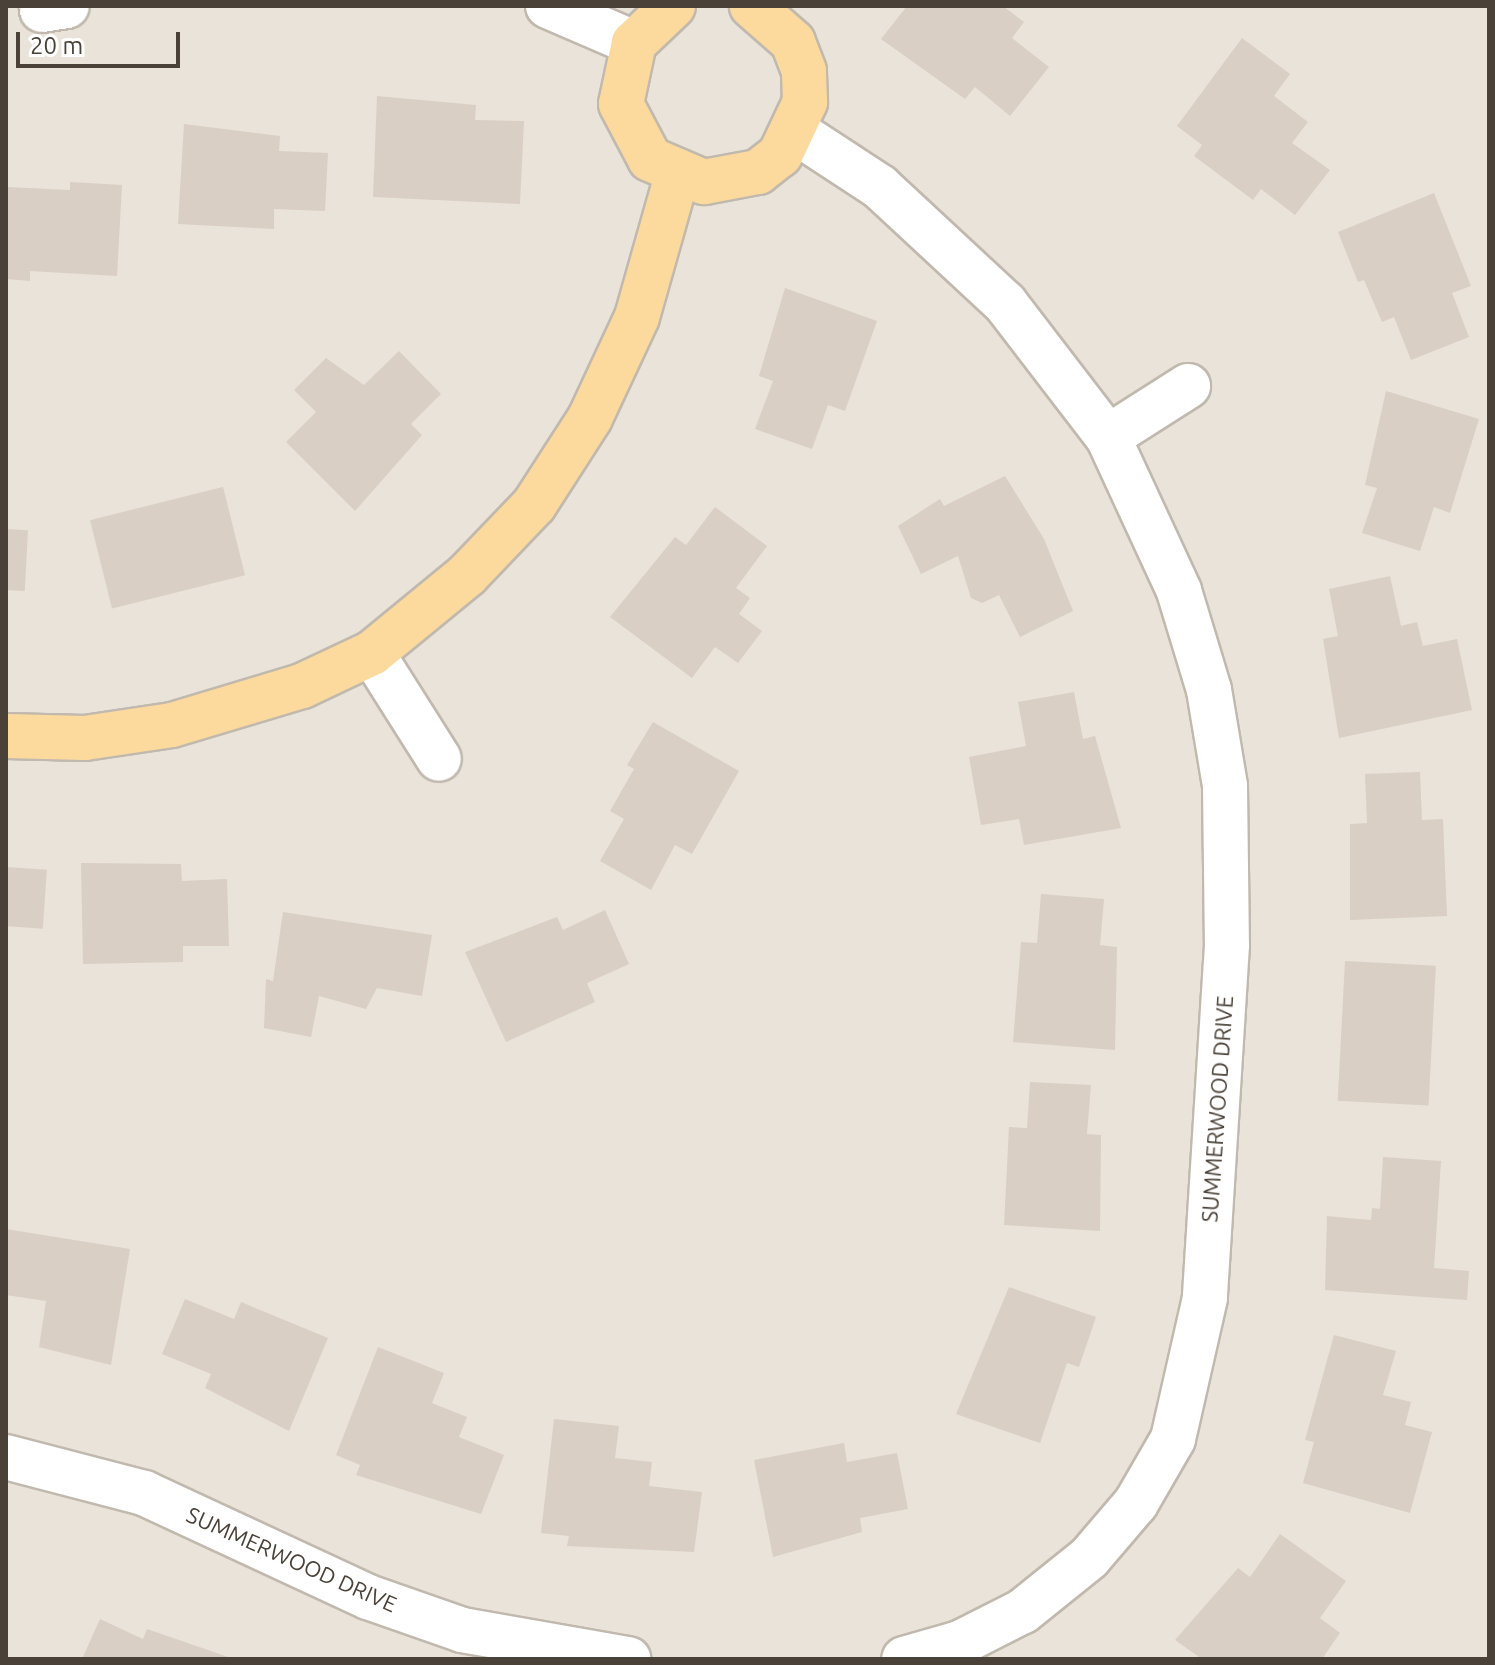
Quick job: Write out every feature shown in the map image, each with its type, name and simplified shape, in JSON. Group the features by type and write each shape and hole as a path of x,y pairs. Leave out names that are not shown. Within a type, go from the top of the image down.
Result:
{"main road":[{"path":"673,6 634,43 621,104 650,159 677,176 731,181 758,172 796,132 804,71 793,42 752,6"},
{"path":"6,736 85,738 172,725 302,686 372,653 467,575 534,505 590,418 637,317 677,176"}],"street":[{"path":"548,6 634,43"},
{"name":"SUMMERWOOD DRIVE","path":"796,132 880,187 994,292 1108,437 1179,591 1209,690 1225,786 1227,945 1200,1324 1173,1439 1136,1503 1089,1558 1023,1611 960,1643 904,1659"},
{"path":"1108,437 1188,386"},
{"path":"372,653 439,759"},
{"name":"SUMMERWOOD DRIVE","path":"6,1457 144,1493 368,1597 462,1630 628,1659"}],"shaded area":[{"path":"6,6 1489,6 1489,1659 6,1659"}],"building":[{"path":"907,6 1003,6 1024,22 1012,38 1049,67 1010,116 975,87 965,99 881,39"},
{"path":"1242,38 1290,74 1274,96 1308,122 1292,143 1330,170 1295,215 1261,189 1253,200 1194,156 1202,145 1177,126"},
{"path":"377,96 476,105 475,120 524,121 520,204 373,197"},
{"path":"184,124 280,136 279,151 328,153 325,211 274,209 274,229 178,224"},
{"path":"70,182 122,185 117,276 30,271 30,281 6,279 6,187 70,190"},
{"path":"1434,193 1471,286 1452,293 1469,337 1411,360 1394,317 1382,322 1364,280 1358,282 1338,232"},
{"path":"785,288 877,321 845,411 828,405 812,449 755,429 773,381 759,376"},
{"path":"399,351 441,394 411,424 422,435 355,511 286,442 316,412 294,390 326,358 364,385"},
{"path":"1386,391 1479,419 1450,513 1434,507 1420,551 1362,533 1377,488 1365,485"},
{"path":"1005,476 1044,539 1073,611 1020,637 999,595 982,603 971,598 958,556 921,574 898,526 940,499 944,506"},
{"path":"223,487 245,575 112,608 90,520"},
{"path":"715,507 767,546 736,588 750,598 739,614 762,631 738,663 715,647 692,678 610,617 675,537 686,545"},
{"path":"6,529 28,530 25,591 6,590"},
{"path":"1390,576 1401,626 1417,622 1423,646 1457,639 1472,710 1339,738 1323,639 1338,636 1329,589"},
{"path":"1074,692 1083,739 1095,736 1121,828 1024,845 1019,819 981,825 969,757 1026,746 1018,702"},
{"path":"653,722 739,771 692,854 675,845 651,890 600,861 624,819 610,811 634,769 627,765"},
{"path":"1420,772 1422,820 1443,819 1447,916 1350,920 1350,824 1367,823 1365,774"},
{"path":"81,863 181,864 182,881 227,879 229,946 183,946 183,962 83,964"},
{"path":"6,867 47,870 43,929 6,926"},
{"path":"1041,894 1104,899 1100,945 1117,947 1115,1050 1013,1042 1021,942 1037,943"},
{"path":"605,910 629,964 587,983 595,1002 506,1042 465,952 557,917 563,930"},
{"path":"283,912 432,935 422,996 377,988 366,1009 319,996 311,1037 264,1028 266,979 273,981"},
{"path":"1345,961 1436,966 1429,1106 1338,1101"},
{"path":"1030,1082 1091,1085 1087,1134 1101,1135 1100,1231 1004,1225 1009,1127 1027,1128"},
{"path":"1383,1157 1441,1161 1434,1268 1469,1271 1467,1300 1325,1290 1327,1216 1371,1220 1372,1208 1380,1209"},
{"path":"6,1229 130,1249 111,1365 39,1347 46,1301 6,1295"},
{"path":"1009,1287 1096,1317 1079,1367 1067,1363 1040,1443 956,1414"},
{"path":"185,1299 234,1319 241,1302 328,1338 289,1431 205,1388 211,1374 162,1354"},
{"path":"1334,1335 1396,1351 1383,1395 1411,1402 1405,1425 1432,1432 1410,1513 1303,1483 1314,1442 1305,1440"},
{"path":"378,1347 444,1373 432,1403 467,1417 459,1437 504,1455 481,1514 356,1475 360,1465 336,1455"},
{"path":"554,1419 619,1426 615,1458 652,1462 649,1486 702,1492 694,1552 567,1546 569,1536 541,1533"},
{"path":"844,1443 847,1462 897,1453 908,1509 860,1518 862,1532 773,1557 754,1460"},
{"path":"1280,1534 1346,1581 1320,1618 1340,1633 1322,1659 1202,1659 1175,1640 1238,1568 1250,1577"},
{"path":"100,1619 143,1639 147,1629 234,1659 82,1659"}]}
